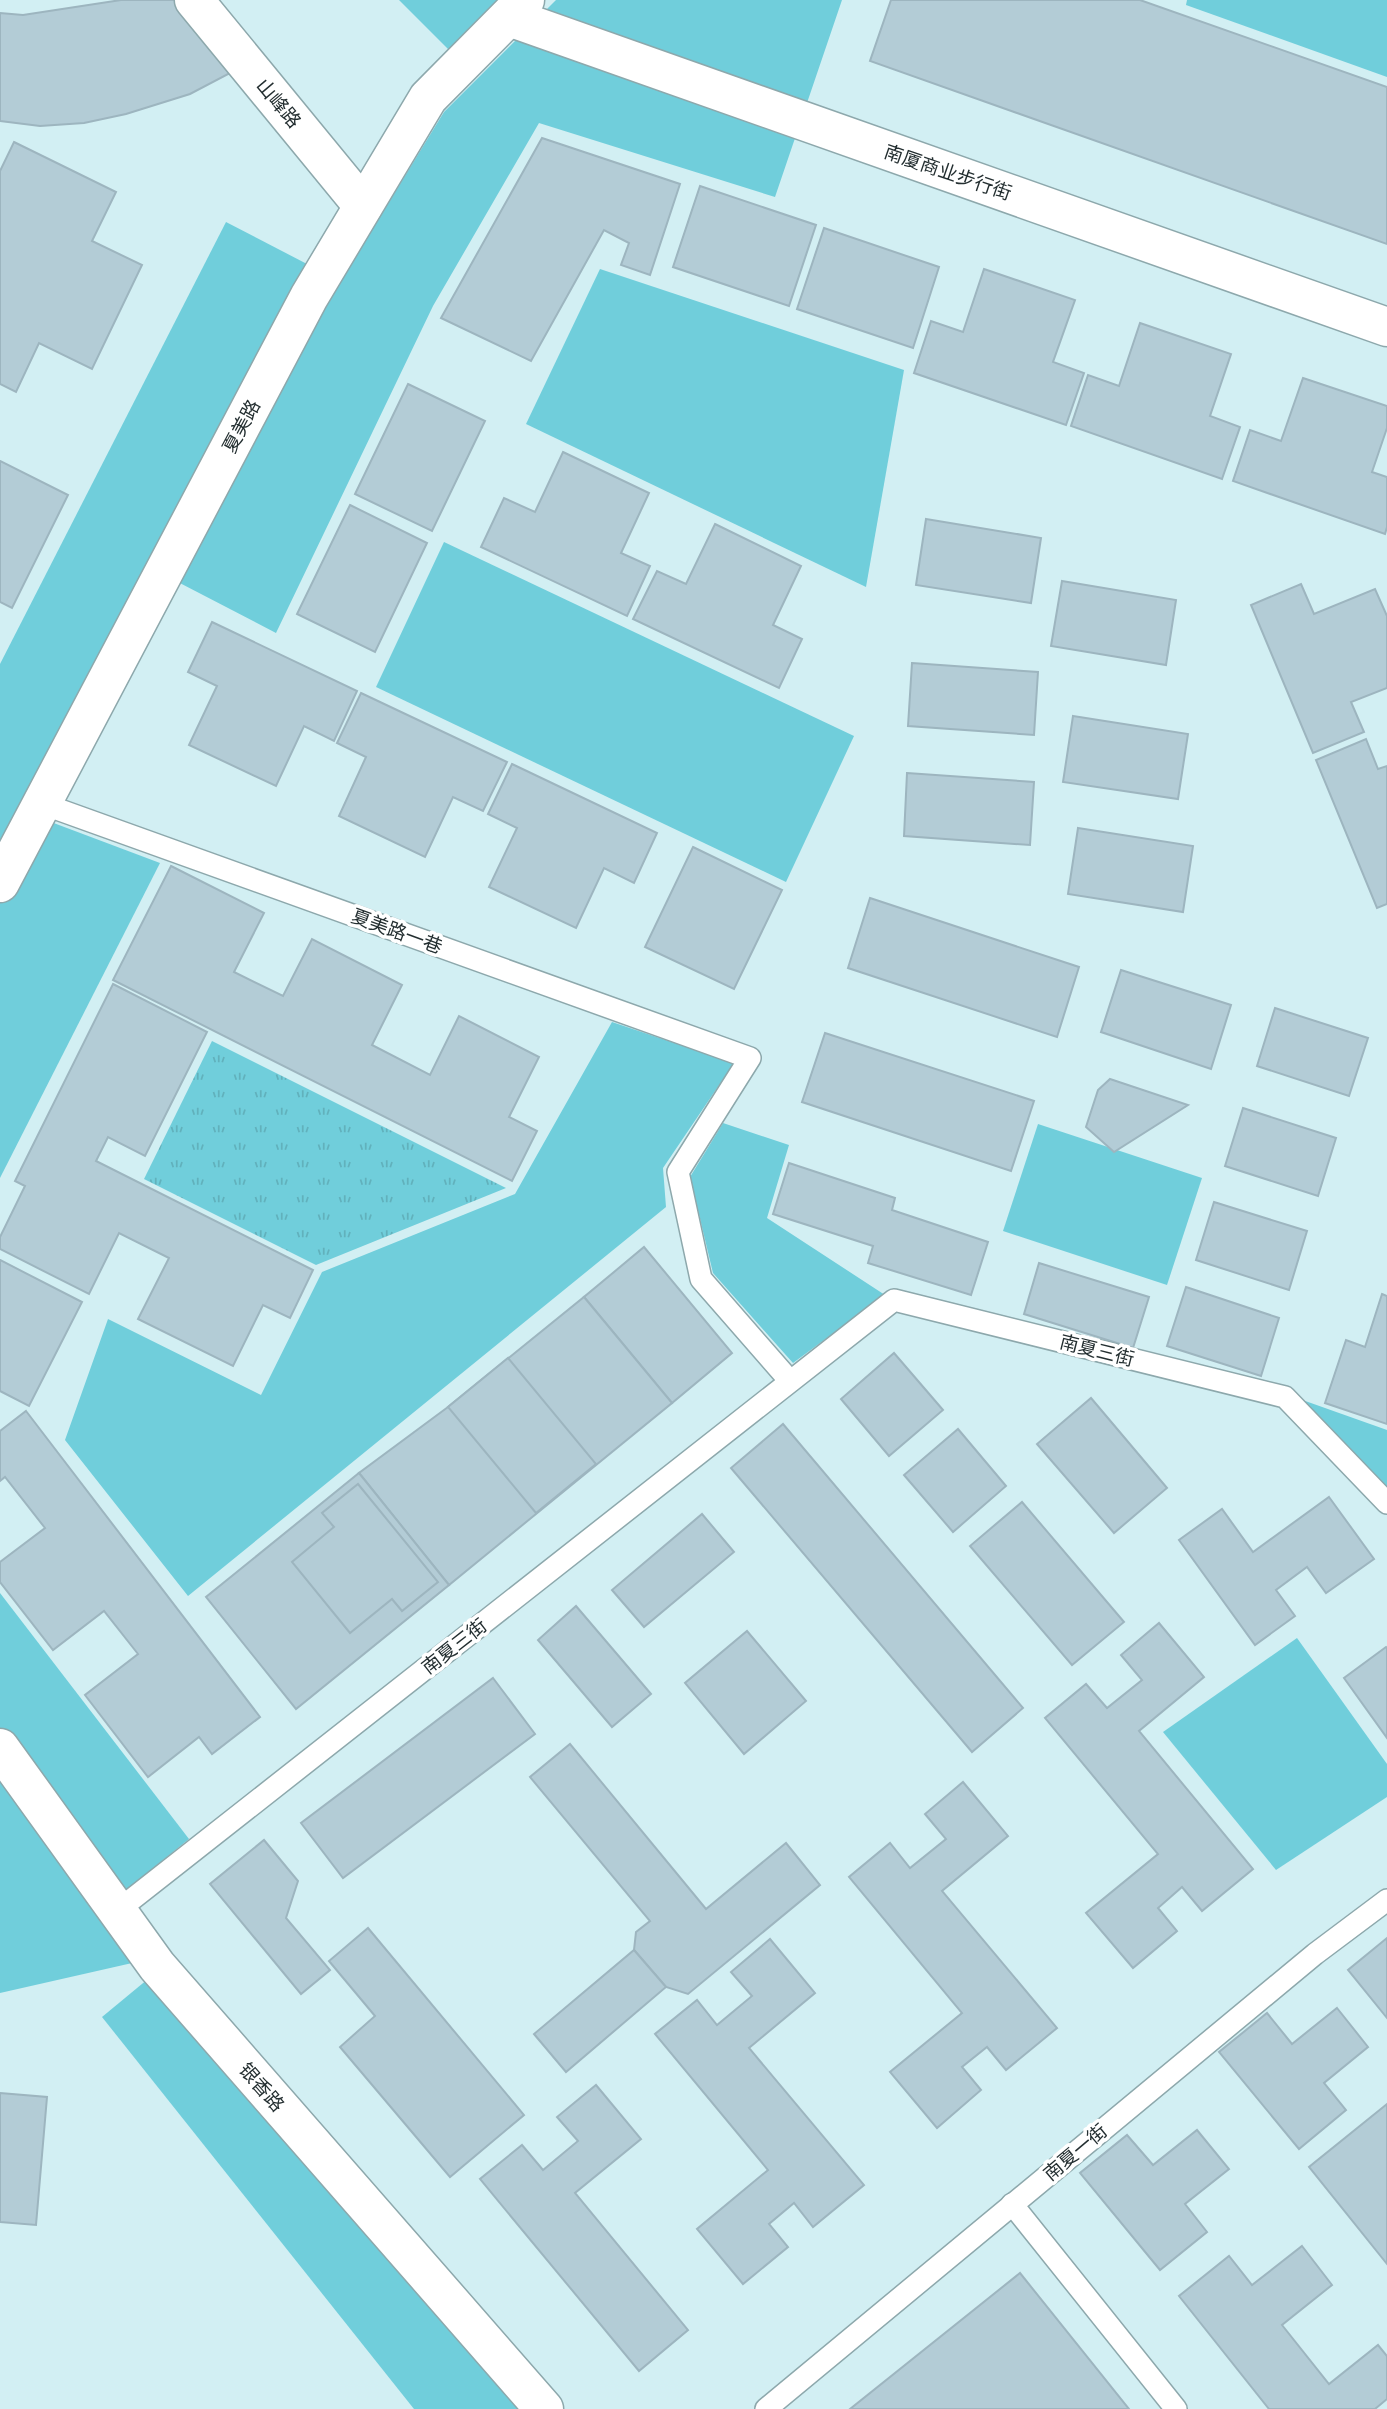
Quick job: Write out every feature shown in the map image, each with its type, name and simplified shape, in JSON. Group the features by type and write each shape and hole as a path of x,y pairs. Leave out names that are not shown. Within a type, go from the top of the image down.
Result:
{"street":[{"name":"山峰路","path":"194,0 363,206"},
{"name":"夏美路","path":"0,883 309,297 428,98 517,8"},
{"name":"南厦商业步行街","path":"517,8 1387,327"},
{"name":"银香路","path":"0,1748 157,1966 544,2409"}],"lane":[{"name":"夏美路一巷","path":"43,804 750,1058 678,1172 701,1279 790,1381"},
{"name":"南夏三街","path":"117,1910 894,1300 1285,1397 1387,1503"},
{"name":"南夏一街","path":"766,2409 1315,1954 1387,1900"},
{"path":"1012,2204 1176,2409"}],"green space":[{"path":"399,0 508,0 453,54"},
{"path":"556,0 842,0 775,197 539,123 433,306 276,633 174,580 290,364 444,112"},
{"path":"1187,0 1387,0 1387,77 1186,5"},
{"path":"226,222 307,264 0,864 0,664"},
{"path":"600,269 904,370 866,587 526,424"},
{"path":"444,542 854,736 786,882 376,687"},
{"path":"43,819 160,863 0,1178 0,899"},
{"path":"612,1022 734,1063 663,1168 666,1207 188,1596 65,1440 108,1319 261,1395 322,1272 515,1194"},
{"path":"212,1041 506,1188 316,1265 144,1179"},
{"path":"723,1123 789,1145 767,1218 885,1295 793,1363 713,1273 690,1177"},
{"path":"1038,1124 1202,1178 1167,1285 1003,1231"},
{"path":"1294,1397 1387,1430 1387,1494"},
{"path":"0,1593 189,1839 119,1896 0,1732"},
{"path":"1297,1638 1387,1764 1387,1797 1276,1870 1163,1732"},
{"path":"0,1770 141,1961 0,1993"},
{"path":"154,1974 531,2409 414,2409 102,2017"}],"building":[{"path":"121,0 176,0 234,71 190,94 126,114 84,123 40,126 0,121 0,13 23,15"},
{"path":"891,0 1140,0 1387,87 1387,244 870,61"},
{"path":"542,138 680,184 650,275 621,265 629,243 604,230 531,361 441,318"},
{"path":"14,142 116,192 92,241 142,265 92,369 39,343 16,392 0,384 0,171"},
{"path":"700,186 816,225 789,306 673,267"},
{"path":"824,228 939,267 913,348 797,309"},
{"path":"984,269 1075,300 1053,362 1084,373 1066,425 914,373 931,321 963,332"},
{"path":"1140,323 1231,354 1210,416 1240,427 1222,479 1071,426 1088,375 1119,386"},
{"path":"1303,378 1387,406 1387,428 1372,472 1387,477 1385,534 1233,481 1250,430 1281,441"},
{"path":"408,384 485,421 432,531 355,494"},
{"path":"563,452 649,493 621,553 650,566 627,616 481,547 504,498 535,512"},
{"path":"0,461 68,495 12,608 0,602"},
{"path":"350,505 427,543 375,652 297,614"},
{"path":"926,519 1041,538 1031,603 916,585"},
{"path":"715,524 801,566 773,625 802,639 779,688 633,619 657,571 686,584"},
{"path":"1062,581 1176,600 1166,665 1051,646"},
{"path":"1301,584 1314,614 1375,589 1387,616 1387,688 1351,702 1364,732 1313,753 1251,605"},
{"path":"212,622 357,691 334,741 304,726 276,786 189,745 217,686 188,672"},
{"path":"912,663 1038,672 1034,735 908,726"},
{"path":"361,693 507,762 483,811 453,797 425,857 339,816 366,757 337,743"},
{"path":"1073,716 1188,734 1178,799 1063,782"},
{"path":"1366,739 1378,769 1387,766 1387,904 1377,908 1316,760"},
{"path":"512,764 657,833 634,883 604,868 576,928 489,887 517,828 488,814"},
{"path":"907,773 1034,782 1030,845 904,836"},
{"path":"1078,828 1193,846 1183,912 1068,894"},
{"path":"693,847 782,890 734,989 645,947"},
{"path":"171,866 264,913 234,972 283,996 312,939 402,985 372,1045 430,1075 459,1016 539,1057 509,1117 537,1131 512,1181 113,980"},
{"path":"870,898 1079,967 1057,1037 848,968"},
{"path":"1121,970 1231,1005 1211,1069 1101,1032"},
{"path":"113,984 207,1032 145,1156 108,1137 96,1161 313,1270 290,1318 263,1305 233,1366 138,1319 169,1258 119,1233 89,1294 0,1249 0,1237 25,1186 15,1181"},
{"path":"1275,1008 1368,1038 1349,1096 1257,1066"},
{"path":"825,1033 1034,1101 1011,1171 802,1102"},
{"path":"1110,1079 1188,1105 1114,1152 1086,1127 1098,1090"},
{"path":"1243,1108 1336,1138 1318,1196 1225,1166"},
{"path":"789,1163 895,1198 892,1210 988,1242 971,1295 868,1263 873,1246 773,1214"},
{"path":"1214,1202 1307,1231 1289,1290 1196,1260"},
{"path":"644,1247 732,1353 672,1403 584,1297"},
{"path":"0,1260 82,1302 29,1406 0,1391"},
{"path":"1039,1263 1149,1297 1133,1348 1024,1314"},
{"path":"1186,1287 1279,1318 1261,1376 1167,1346"},
{"path":"1382,1294 1387,1296 1387,1424 1325,1403 1346,1340 1365,1347"},
{"path":"584,1297 672,1403 449,1585 359,1473 448,1407"},
{"path":"894,1353 943,1410 889,1456 841,1399"},
{"path":"508,1358 596,1464 536,1513 448,1407"},
{"path":"1091,1398 1167,1488 1114,1533 1037,1444"},
{"path":"26,1411 260,1717 212,1754 199,1737 148,1777 85,1695 138,1654 104,1611 53,1650 0,1582 0,1562 45,1528 5,1477 0,1481 0,1431"},
{"path":"783,1424 1023,1708 972,1752 731,1468"},
{"path":"958,1429 1006,1486 953,1532 904,1475"},
{"path":"359,1473 449,1585 296,1709 206,1597"},
{"path":"358,1484 438,1582 402,1611 392,1599 350,1633 292,1562 334,1527 322,1513"},
{"path":"1329,1497 1374,1559 1326,1593 1307,1567 1276,1590 1295,1616 1255,1645 1179,1540 1222,1509 1253,1552"},
{"path":"1022,1502 1124,1622 1072,1665 970,1546"},
{"path":"702,1514 734,1552 644,1627 612,1590"},
{"path":"576,1606 651,1694 612,1727 538,1640"},
{"path":"1159,1623 1204,1677 1139,1731 1253,1869 1202,1911 1182,1887 1158,1908 1177,1931 1133,1968 1086,1913 1158,1854 1045,1718 1086,1684 1107,1708 1142,1680 1121,1655"},
{"path":"747,1631 806,1701 744,1754 685,1683"},
{"path":"1387,1648 1387,1738 1344,1678"},
{"path":"493,1678 535,1734 343,1878 301,1823"},
{"path":"570,1744 706,1909 786,1843 820,1885 688,1994 666,1987 634,1950 636,1932 650,1921 530,1777"},
{"path":"963,1782 1008,1836 942,1891 1057,2028 1006,2070 987,2047 962,2067 981,2090 937,2128 890,2072 962,2013 849,1877 890,1843 910,1868 946,1839 925,1814"},
{"path":"264,1840 298,1881 286,1918 330,1970 301,1994 210,1884"},
{"path":"368,1928 524,2115 450,2177 340,2047 375,2016 329,1961"},
{"path":"1387,1938 1387,2018 1348,1970"},
{"path":"770,1939 815,1993 749,2048 864,2185 813,2227 794,2203 769,2224 788,2247 743,2284 697,2229 768,2170 655,2034 697,2000 717,2025 752,1996 731,1972"},
{"path":"634,1950 666,1987 566,2072 534,2034"},
{"path":"1337,2008 1368,2047 1324,2083 1346,2110 1299,2149 1219,2052 1267,2013 1292,2044"},
{"path":"596,2085 641,2139 575,2193 688,2330 639,2371 480,2179 522,2145 543,2170 578,2141 557,2117"},
{"path":"0,2093 47,2097 36,2225 0,2222"},
{"path":"1387,2104 1387,2264 1309,2167"},
{"path":"1197,2130 1229,2169 1185,2204 1207,2232 1160,2270 1080,2173 1127,2135 1153,2165"},
{"path":"1302,2246 1332,2285 1282,2325 1329,2384 1378,2345 1387,2356 1387,2399 1375,2409 1269,2409 1179,2296 1229,2256 1252,2285"},
{"path":"1020,2273 1129,2409 850,2409"}]}
